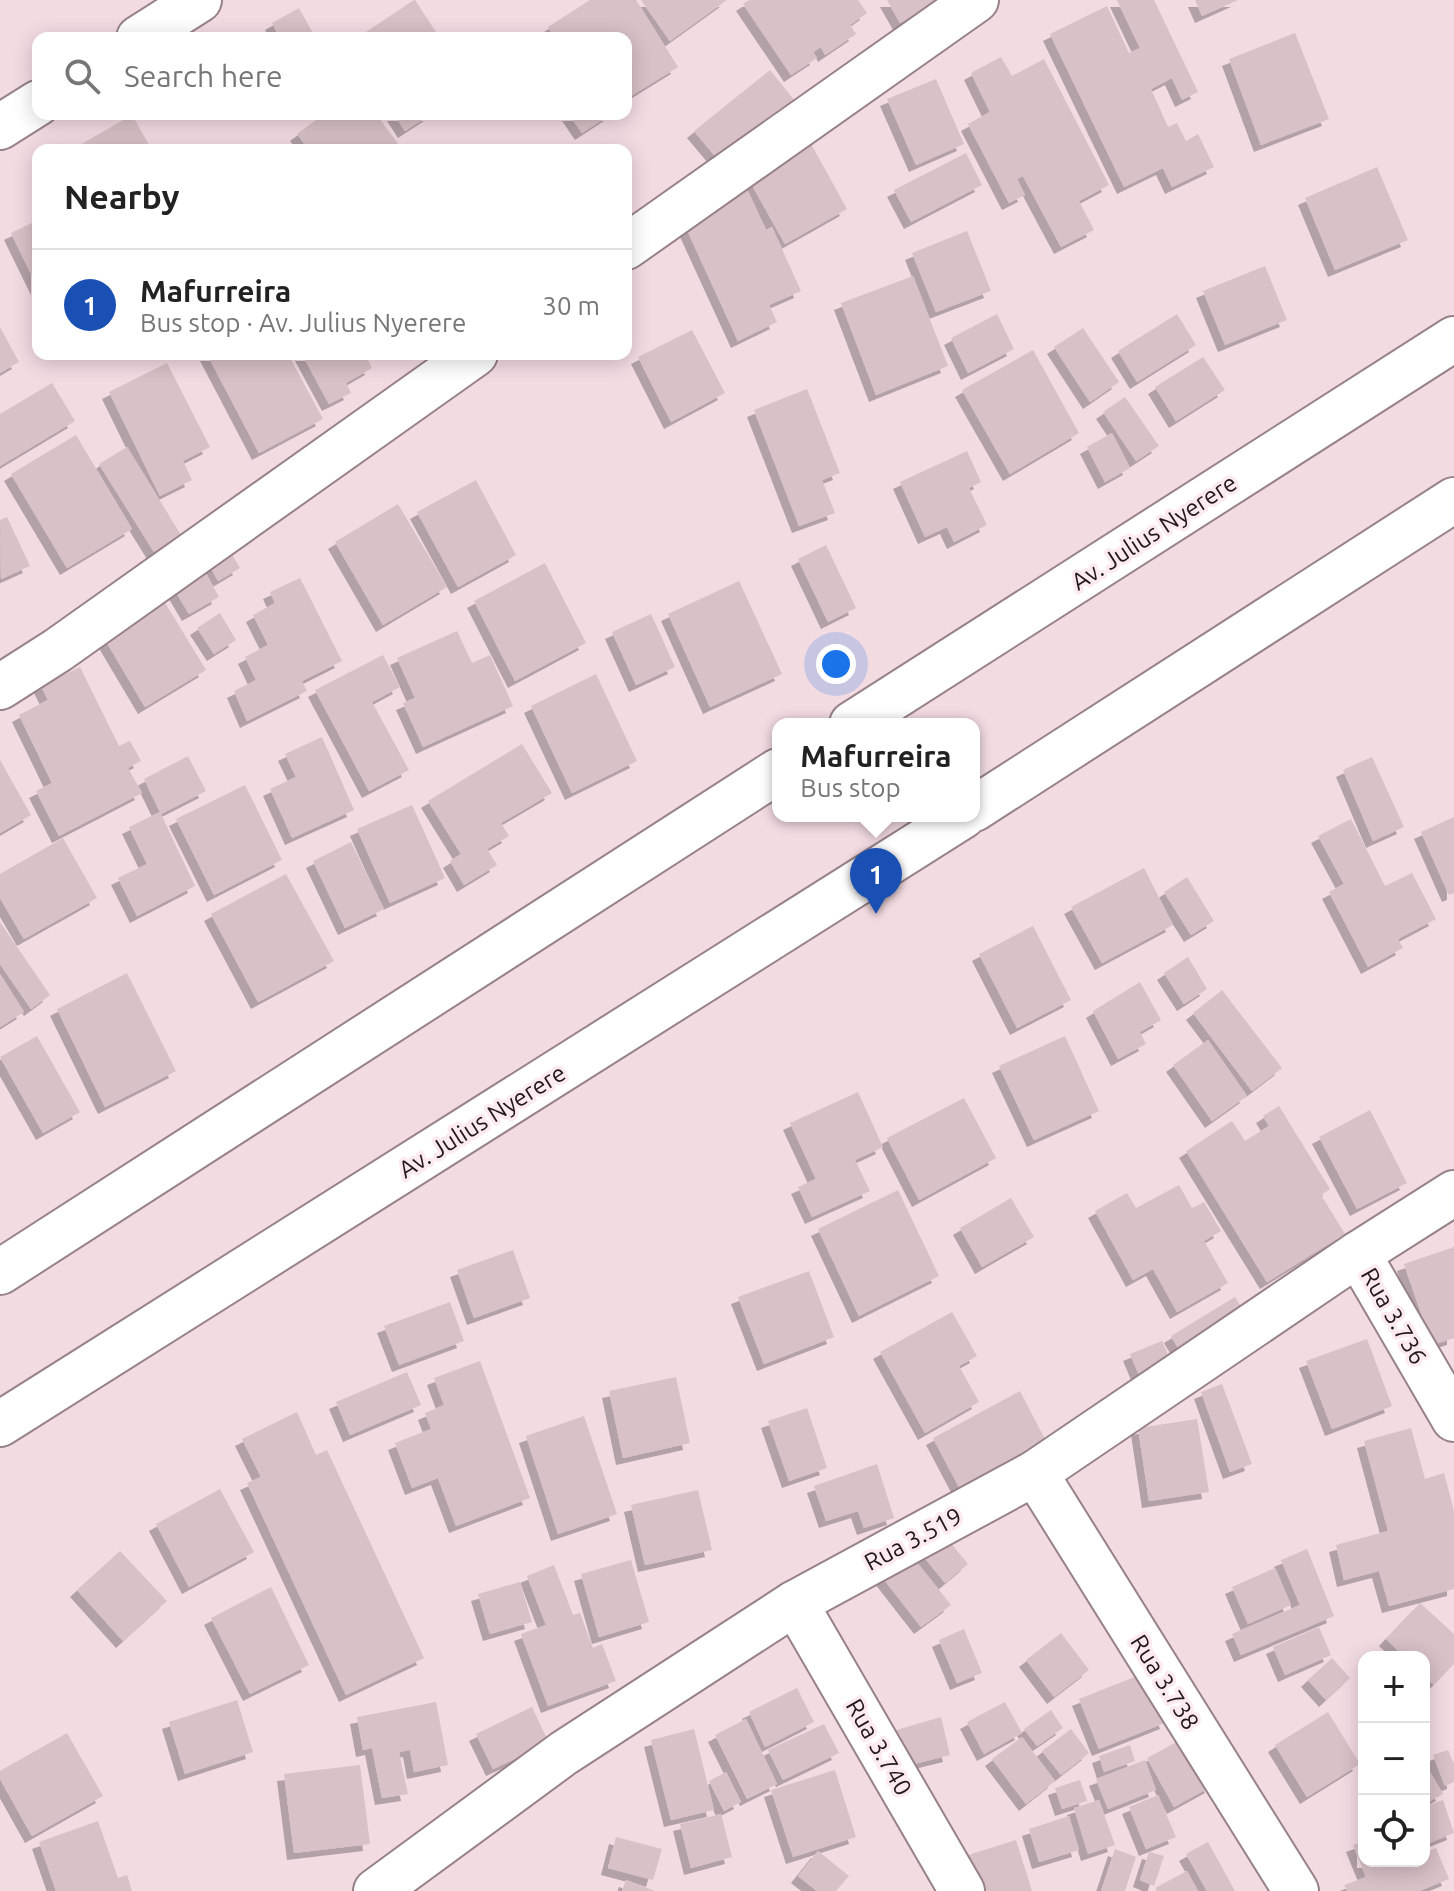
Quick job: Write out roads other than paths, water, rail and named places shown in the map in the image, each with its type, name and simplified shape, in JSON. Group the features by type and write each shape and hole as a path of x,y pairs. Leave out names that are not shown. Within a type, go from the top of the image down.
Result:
{"street":[{"path":"148,32 199,0"},
{"path":"632,243 976,0"},
{"name":"Av. Julius Nyerere","path":"861,718 1454,339"},
{"path":"0,687 58,650 467,360"},
{"path":"980,805 1454,500"},
{"path":"0,1272 772,775"},
{"name":"Av. Julius Nyerere","path":"0,1424 953,822"},
{"name":"Rua 3.519","path":"376,1891 564,1753 795,1603 1035,1473 1358,1254 1454,1193"},
{"name":"Rua 3.736","path":"1358,1254 1454,1419"},
{"name":"Rua 3.738","path":"1035,1473 1296,1891"},
{"name":"Rua 3.740","path":"795,1603 962,1891"}],"place":[{"name":"Mafurreira","path":"876,914"}]}
